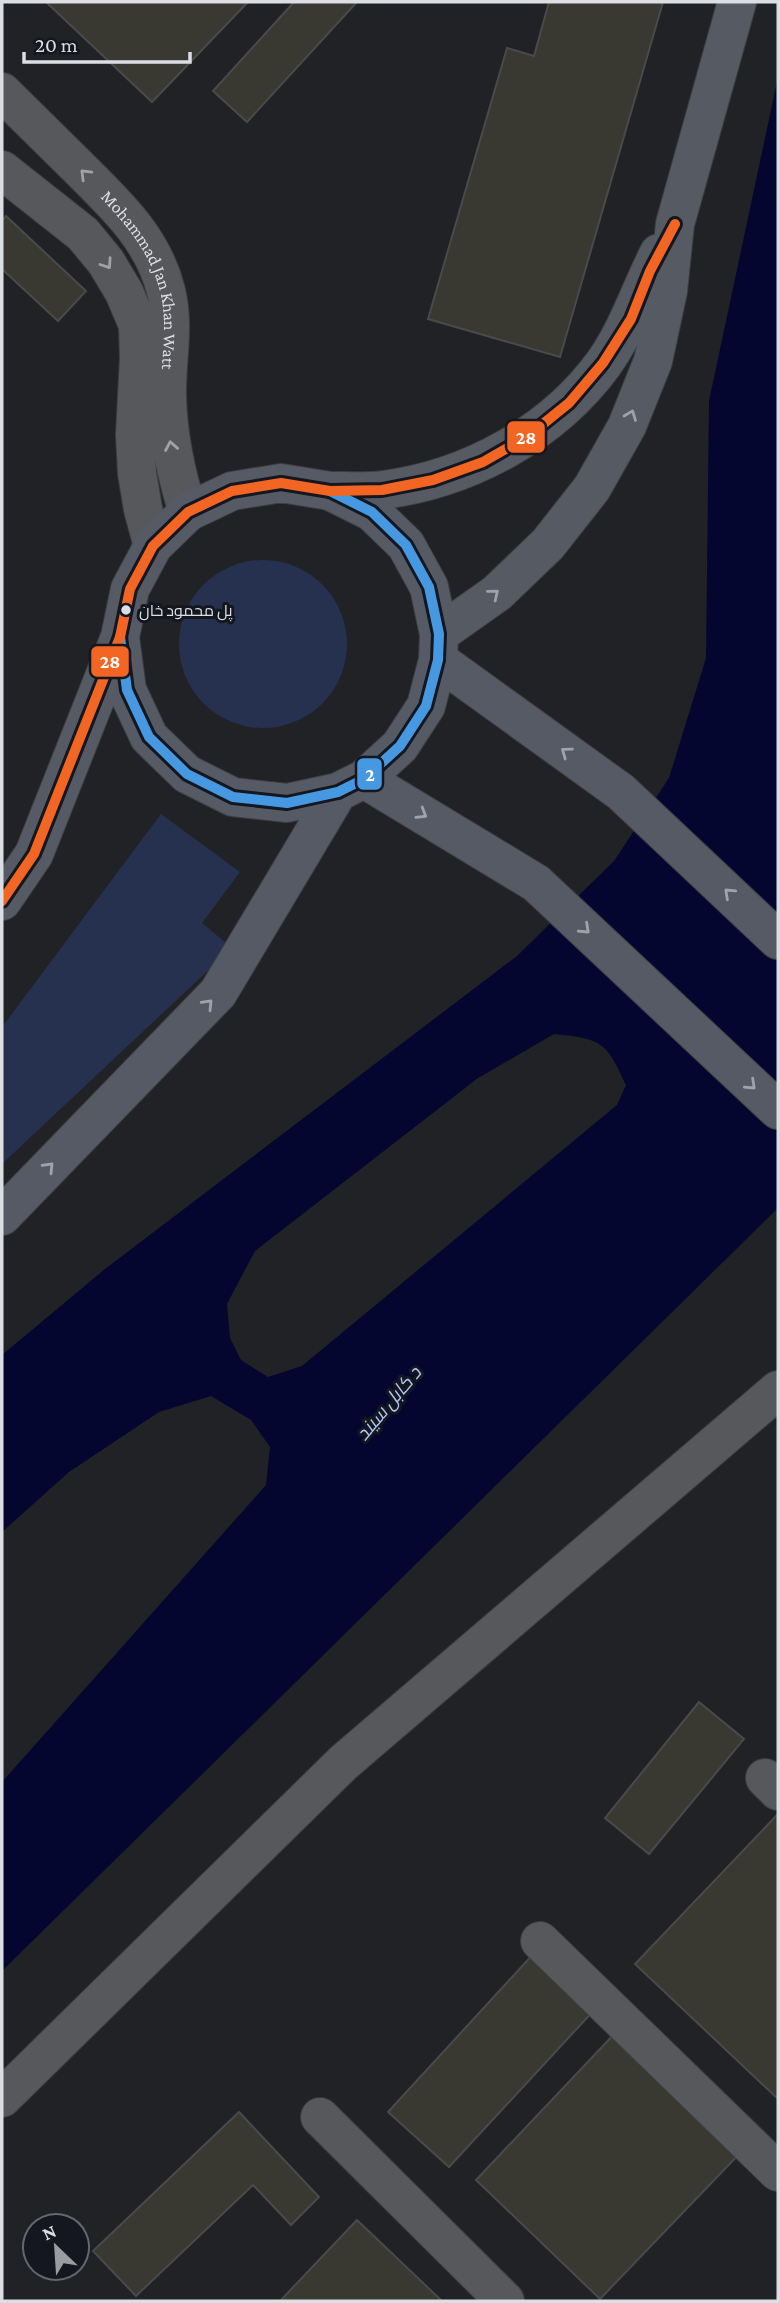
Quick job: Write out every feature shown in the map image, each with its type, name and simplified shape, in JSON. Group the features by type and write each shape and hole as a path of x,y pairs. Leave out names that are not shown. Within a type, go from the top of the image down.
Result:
{"highway":[{"path":"2,901 34,854 120,637 130,589 153,546 188,512 232,491 281,483 330,491 372,512 406,545 429,587 438,647 426,706 400,747 351,785 218,993 2,1216"},
{"path":"120,637 127,690 149,737 187,774 233,797 287,803 351,785 536,883 778,1110"},
{"path":"438,647 621,792 778,940"}],"main road":[{"path":"438,647 548,544 592,488 627,426 653,360 668,291 675,223 737,2"},
{"path":"330,491 382,490 433,480 483,462 528,436 569,402 604,363 631,319 650,271 675,223"}],"street":[{"name":"Mohammad Jan Khan Watt","path":"2,92 120,208 141,233 157,262 167,293 170,325 167,397 169,436 176,474 188,512"},
{"name":"Mohammad Jan Khan Watt","path":"2,170 83,234 106,262 124,292 138,325 135,435 137,472 153,546"},
{"path":"2,2098 343,1763 778,1390"},
{"path":"540,1941 778,2172"},
{"path":"320,2117 505,2301"}],"shaded area":[{"path":"263,560 295,566 323,584 341,612 347,644 341,676 323,704 295,722 263,728 231,722 203,704 185,676 179,644 185,612 203,584 231,566"},
{"path":"161,814 240,872 202,923 232,948 2,1164 2,1027"}],"water":[{"name":"د کابل سيند","path":"778,77 778,1208 2,1971 2,1782 266,1485 270,1447 251,1420 211,1396 159,1412 69,1472 2,1532 2,1355 105,1269 517,956 614,861 669,778 706,658 709,401","holes":["554,1034 593,1041 607,1051 626,1085 617,1105 302,1366 268,1377 241,1360 230,1338 227,1304 255,1251 478,1078"]}],"building":[{"path":"46,2 248,2 152,102"},
{"path":"294,2 357,2 247,122 213,91"},
{"path":"549,2 663,2 560,357 428,319 507,48 534,56"},
{"path":"6,216 86,291 58,321 2,269 2,221"},
{"path":"699,1702 744,1739 649,1854 605,1818"},
{"path":"778,1816 778,2099 635,1964"},
{"path":"536,1951 597,2007 449,2167 388,2112"},
{"path":"617,2031 743,2150 600,2299 476,2180"},
{"path":"239,2112 319,2197 291,2225 253,2185 136,2296 93,2251"},
{"path":"357,2220 442,2301 280,2301"}],"transit line":[{"name":"28","path":"2,901 34,854 120,637 130,589 153,546 188,512 232,491 281,483 330,491 382,490 433,480 483,462 528,436 569,403 603,363 631,319 650,271 675,224"},
{"name":"2","path":"120,637 127,690 149,737 187,774 233,797 287,803 338,792 364,779 400,746 426,706 438,660 439,634 429,587 406,545 372,512 330,491"}],"place":[{"name":"پل محمود خان","path":"126,610"}]}
